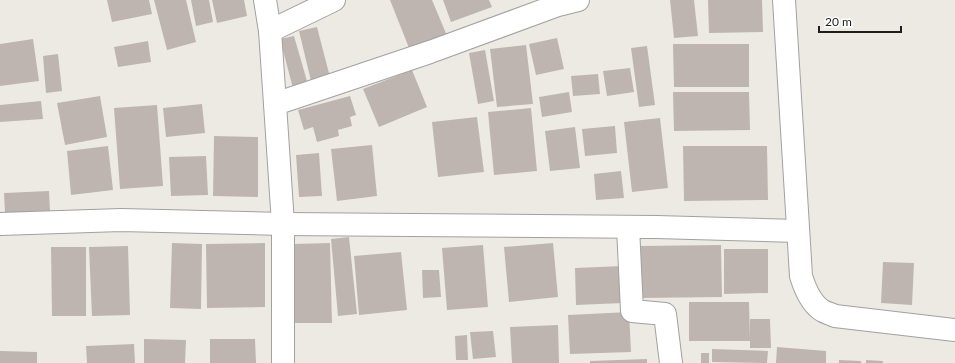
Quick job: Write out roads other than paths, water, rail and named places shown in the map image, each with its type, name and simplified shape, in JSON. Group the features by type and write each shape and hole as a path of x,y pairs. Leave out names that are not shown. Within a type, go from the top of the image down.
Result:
{"street":[{"path":"265,0 270,31 284,224 283,363"},
{"path":"270,31 334,0"},
{"path":"275,104 430,52 558,5 578,0"},
{"path":"784,0 801,276 806,290 813,301 822,310 835,316 955,330"},
{"path":"0,224 121,220 284,224 656,227 798,231"},
{"path":"656,227 628,228 632,311 665,314 671,363"}]}
